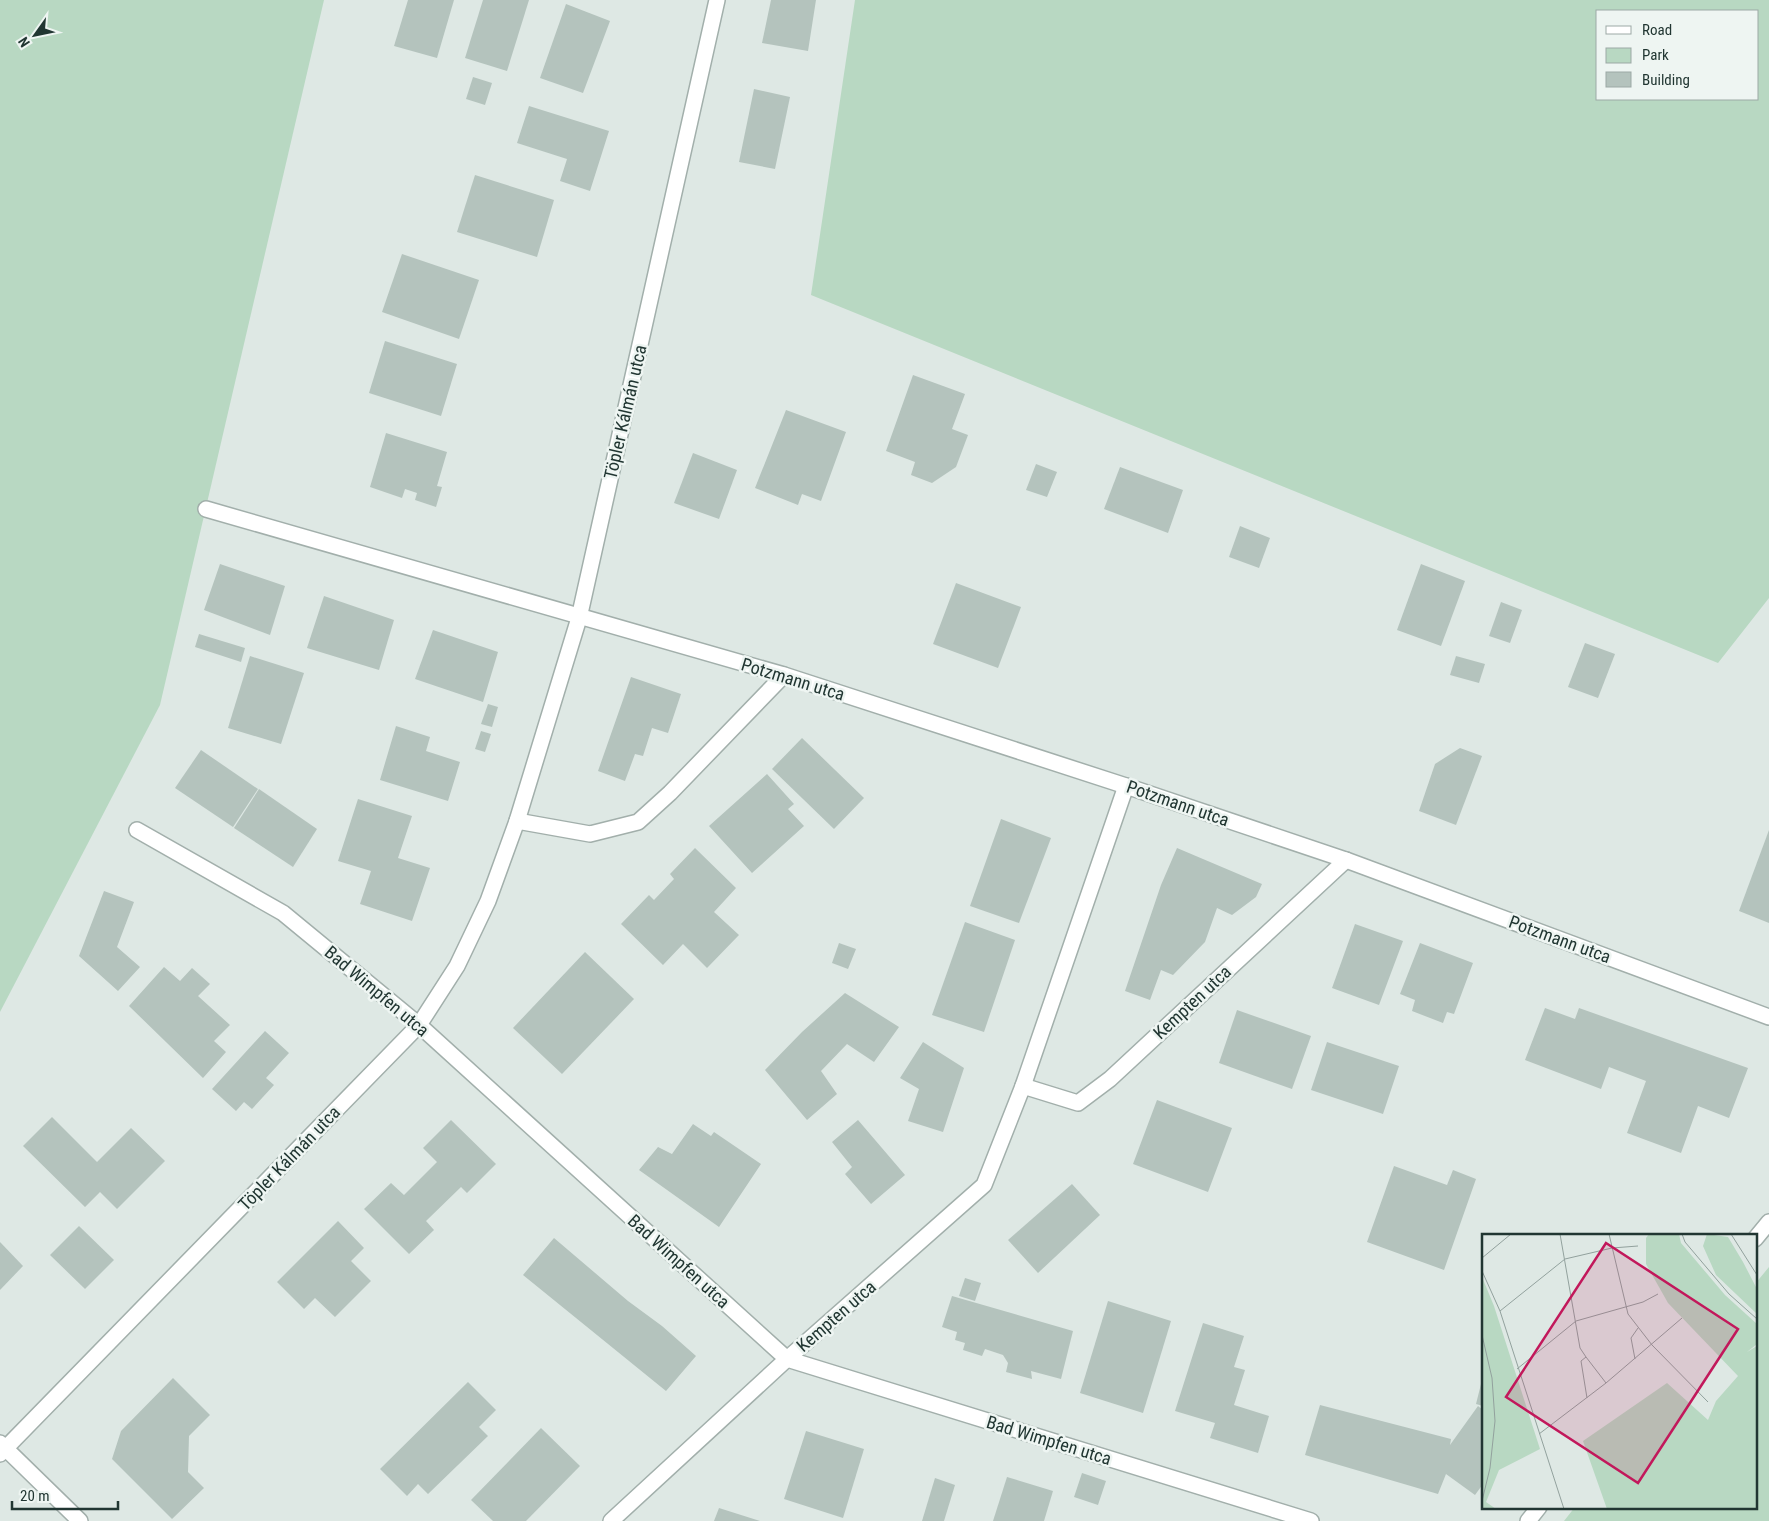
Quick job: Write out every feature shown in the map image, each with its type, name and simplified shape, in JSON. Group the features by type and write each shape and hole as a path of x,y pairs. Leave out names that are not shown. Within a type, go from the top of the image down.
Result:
{"street":[{"name":"Töpler Kálmán utca","path":"2,1449 419,1025 458,966 488,901 517,820 579,618 717,0"},
{"name":"Potzmann utca","path":"206,509 579,618 784,675 1126,786 1346,860 1769,1017"},
{"path":"517,820 590,834 638,822 670,793 784,675"},
{"name":"Kempten utca","path":"611,1521 787,1359 984,1185 1024,1086 1126,786"},
{"name":"Bad Wimpfen utca","path":"137,830 283,913 419,1025 787,1359 1311,1521"},
{"name":"Kempten utca","path":"1024,1086 1078,1102 1110,1079 1346,860"},
{"path":"1756,1238 1769,1222"},
{"path":"2,1449 80,1521"},
{"path":"1528,1521 1538,1508"}],"green space":[{"path":"0,0 324,0 160,705 0,1012"},
{"path":"855,0 1769,0 1769,598 1718,663 811,295"},
{"path":"1769,1267 1769,1521 1564,1521 1574,1508 1756,1508 1756,1283"}],"building":[{"path":"408,0 454,0 437,58 394,46"},
{"path":"483,0 529,0 507,71 465,58"},
{"path":"771,0 816,0 808,51 762,43"},
{"path":"566,4 610,21 583,93 540,78"},
{"path":"473,77 492,83 485,105 466,99"},
{"path":"754,89 790,97 775,169 739,162"},
{"path":"529,106 609,131 590,191 560,181 567,159 517,143"},
{"path":"475,175 554,200 537,257 457,232"},
{"path":"402,254 479,280 459,339 382,312"},
{"path":"385,341 457,364 441,416 369,393"},
{"path":"913,375 965,394 952,429 968,435 956,467 932,483 911,475 915,462 886,451"},
{"path":"786,410 846,432 821,501 802,494 798,505 755,488"},
{"path":"386,433 447,452 437,486 442,487 436,507 415,500 417,493 405,489 402,498 370,487"},
{"path":"693,453 737,470 719,519 674,503"},
{"path":"1036,464 1057,472 1047,497 1026,490"},
{"path":"1120,467 1183,490 1168,533 1104,509"},
{"path":"1240,526 1270,538 1259,568 1229,557"},
{"path":"220,564 285,586 270,635 204,610"},
{"path":"1421,564 1465,581 1441,646 1397,630"},
{"path":"956,583 1021,607 998,668 933,644"},
{"path":"324,596 394,620 379,670 307,648"},
{"path":"1501,602 1522,610 1510,643 1489,636"},
{"path":"433,630 498,652 483,702 415,679"},
{"path":"199,634 245,648 241,662 195,647"},
{"path":"1585,643 1615,654 1598,698 1568,687"},
{"path":"250,656 304,673 281,744 228,728"},
{"path":"1456,656 1485,664 1479,683 1450,675"},
{"path":"631,677 681,694 668,733 652,728 643,756 635,754 625,781 598,771"},
{"path":"488,704 498,707 492,727 481,724"},
{"path":"396,726 430,737 426,751 460,762 448,801 380,780"},
{"path":"481,731 491,734 485,752 475,749"},
{"path":"802,738 864,798 834,829 772,769"},
{"path":"1460,748 1482,756 1456,825 1419,811 1435,764"},
{"path":"201,750 258,789 233,827 175,788"},
{"path":"767,774 794,804 788,809 804,826 752,873 709,826"},
{"path":"259,789 317,829 293,867 234,828"},
{"path":"358,799 412,816 398,858 430,868 412,921 360,904 371,871 338,861"},
{"path":"1001,819 1051,838 1019,923 970,906"},
{"path":"1769,830 1769,923 1739,911"},
{"path":"695,848 736,888 714,912 739,935 707,968 683,944 663,965 621,924 649,895 654,900 674,879 670,874"},
{"path":"1177,848 1262,884 1256,897 1232,915 1217,908 1205,942 1173,975 1161,970 1150,1000 1125,991 1161,885"},
{"path":"104,891 134,902 117,947 140,967 118,991 79,956"},
{"path":"965,922 1015,940 984,1032 932,1015"},
{"path":"1355,924 1403,941 1379,1005 1332,988"},
{"path":"839,943 856,949 848,969 832,963"},
{"path":"1420,943 1473,963 1454,1014 1447,1012 1443,1023 1412,1011 1415,1000 1400,994"},
{"path":"585,952 634,999 562,1074 513,1028"},
{"path":"164,967 180,981 192,968 210,984 198,996 230,1025 214,1041 226,1052 203,1078 129,1006"},
{"path":"845,993 899,1027 874,1062 847,1044 821,1071 837,1094 807,1120 765,1070 802,1032"},
{"path":"1545,1008 1575,1019 1579,1008 1748,1068 1729,1118 1698,1106 1681,1153 1627,1133 1646,1081 1609,1067 1601,1089 1525,1060"},
{"path":"1237,1010 1311,1036 1292,1089 1219,1063"},
{"path":"265,1031 289,1053 266,1078 274,1085 252,1109 244,1102 236,1111 212,1089"},
{"path":"923,1042 964,1068 943,1132 908,1121 919,1089 900,1078"},
{"path":"1327,1042 1399,1066 1383,1114 1311,1090"},
{"path":"1157,1100 1232,1128 1208,1192 1133,1164"},
{"path":"52,1117 97,1162 131,1128 165,1161 117,1209 100,1192 85,1207 23,1146"},
{"path":"451,1120 496,1164 467,1193 461,1187 426,1221 434,1230 409,1254 364,1209 391,1183 404,1195 437,1162 423,1148"},
{"path":"858,1120 905,1175 871,1204 845,1174 852,1167 832,1142"},
{"path":"693,1124 711,1136 714,1132 761,1164 719,1227 639,1170 658,1147 672,1154"},
{"path":"1394,1166 1447,1185 1453,1170 1476,1179 1444,1270 1367,1242"},
{"path":"1072,1184 1100,1215 1038,1273 1008,1240"},
{"path":"338,1221 364,1248 351,1261 371,1281 335,1317 315,1298 304,1309 277,1282"},
{"path":"79,1226 114,1260 85,1289 50,1255"},
{"path":"554,1238 696,1356 666,1391 523,1275"},
{"path":"0,1242 23,1266 0,1290"},
{"path":"965,1278 981,1283 975,1301 959,1296"},
{"path":"952,1296 1073,1331 1061,1379 1031,1371 1032,1379 1006,1372 1008,1363 1003,1355 985,1349 982,1356 963,1350 965,1343 955,1340 957,1332 942,1327"},
{"path":"1108,1301 1171,1321 1143,1413 1080,1393"},
{"path":"1203,1323 1244,1336 1234,1367 1245,1370 1234,1405 1269,1416 1258,1453 1210,1438 1215,1423 1175,1411"},
{"path":"173,1378 210,1415 189,1436 188,1472 204,1488 172,1519 112,1459 121,1431"},
{"path":"1482,1380 1482,1406 1476,1404"},
{"path":"468,1382 496,1410 479,1427 488,1436 428,1494 418,1484 407,1496 380,1469"},
{"path":"1320,1405 1451,1439 1450,1445 1478,1406 1482,1409 1482,1485 1475,1495 1446,1474 1438,1494 1305,1455"},
{"path":"541,1428 580,1466 526,1521 493,1521 471,1500"},
{"path":"806,1431 864,1449 843,1518 784,1499"},
{"path":"1082,1473 1106,1481 1098,1505 1074,1497"},
{"path":"1007,1477 1053,1491 1044,1521 993,1521"},
{"path":"935,1478 955,1485 944,1521 922,1521"},
{"path":"719,1508 760,1521 714,1521"}]}
